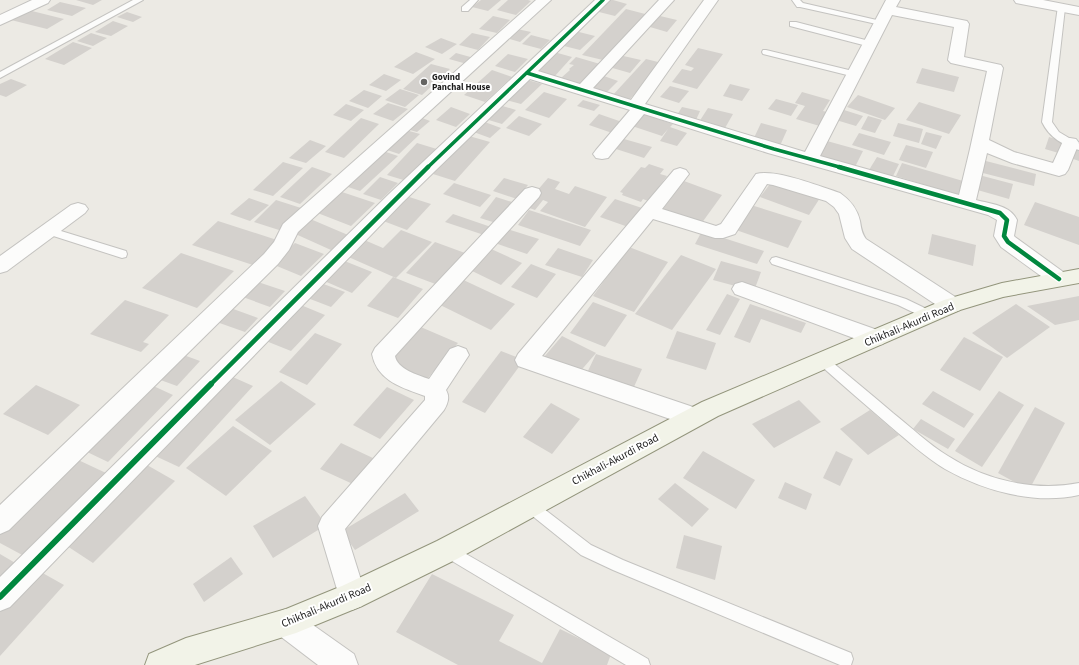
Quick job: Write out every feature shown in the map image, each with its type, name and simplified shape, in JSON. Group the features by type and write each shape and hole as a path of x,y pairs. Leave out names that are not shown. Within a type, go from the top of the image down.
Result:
{"main road":[{"name":"Chikhali-Akurdi Road","path":"160,665 186,653 286,623 352,596 447,550 693,417 952,305 1002,290 1069,278"}],"street":[{"path":"0,21 43,0"},
{"path":"0,522 271,259 282,245 290,229 544,0"},
{"path":"0,597 396,198 603,0"},
{"path":"583,90 667,0"},
{"path":"602,154 638,107 711,0"},
{"path":"1021,0 1079,11"},
{"path":"810,159 887,11 962,24 956,60 994,68 980,142 966,203"},
{"path":"527,73 810,159 1005,215 1007,220 1004,236 1008,242 1069,278"},
{"path":"980,142 990,149 1009,156 1059,170 1075,145"},
{"path":"680,174 526,360 693,417"},
{"path":"650,211 715,232 723,232 728,229 762,178 775,179 833,197 846,207 854,239 859,244 952,305"},
{"path":"352,596 331,526 436,403 437,396 434,390 389,370 383,361 383,354 414,318 532,194"},
{"path":"0,266 78,209"},
{"path":"742,289 875,338"},
{"path":"434,390 458,356"},
{"path":"286,623 343,665"}],"lane":[{"path":"0,76 139,0"},
{"path":"465,8 474,0"},
{"path":"796,0 800,5 806,6 887,11"},
{"path":"1061,8 1047,122 1049,128 1055,134 1075,145"},
{"path":"793,24 870,44"},
{"path":"766,52 854,74"},
{"path":"48,231 122,254"},
{"path":"776,261 902,302 929,315"},
{"path":"823,361 926,448 955,468 1008,486 1039,492 1069,492 1079,489"},
{"path":"530,506 586,550 845,659"},
{"path":"447,550 642,665"}],"building":[{"path":"76,0 102,0 93,5"},
{"path":"481,0 501,0 488,11 472,7"},
{"path":"508,0 531,1 516,15 497,10"},
{"path":"607,0 627,4 615,16 595,11"},
{"path":"60,2 86,8 72,16 47,10"},
{"path":"626,9 649,15 607,61 582,55"},
{"path":"28,10 64,19 47,29 11,20"},
{"path":"127,12 142,17 133,22 117,17"},
{"path":"493,16 510,20 497,33 479,29"},
{"path":"660,16 677,20 667,32 650,27"},
{"path":"113,21 128,26 111,36 95,32"},
{"path":"517,29 531,32 520,42 506,38"},
{"path":"575,31 595,36 580,50 560,45"},
{"path":"91,33 107,38 93,46 77,41"},
{"path":"472,33 490,37 478,50 459,45"},
{"path":"531,35 550,40 541,49 522,44"},
{"path":"441,38 457,44 442,54 425,47"},
{"path":"73,42 92,48 64,65 45,59"},
{"path":"698,48 723,54 697,89 672,82 682,69 691,71 694,68 685,65"},
{"path":"416,52 435,59 413,74 394,67"},
{"path":"554,52 572,57 554,77 534,71"},
{"path":"456,53 474,58 467,64 449,59"},
{"path":"508,54 528,59 515,72 495,66"},
{"path":"619,55 641,60 630,73 609,67"},
{"path":"576,57 600,64 579,84 561,78 574,65 569,64"},
{"path":"646,59 662,63 630,99 612,96"},
{"path":"431,64 450,69 422,95 403,89"},
{"path":"922,68 959,77 954,92 916,83"},
{"path":"492,70 512,77 485,102 464,95"},
{"path":"384,74 401,80 386,91 369,85"},
{"path":"601,75 618,81 605,94 588,88"},
{"path":"11,79 27,85 6,97 0,95 0,84"},
{"path":"524,79 542,84 521,104 503,99"},
{"path":"730,84 750,89 742,101 723,96"},
{"path":"670,86 689,91 679,103 660,97"},
{"path":"400,89 419,95 405,107 385,100"},
{"path":"364,90 382,96 368,108 349,101"},
{"path":"544,92 567,99 549,118 525,110"},
{"path":"802,92 830,100 823,111 831,113 823,127 796,119 805,106 795,103"},
{"path":"858,95 895,108 885,120 847,107"},
{"path":"776,99 798,105 791,116 768,109"},
{"path":"583,100 600,105 594,111 577,106"},
{"path":"919,102 961,115 949,134 906,120"},
{"path":"388,103 408,109 393,121 373,114"},
{"path":"346,104 364,110 351,121 333,115"},
{"path":"496,104 516,110 502,124 482,118"},
{"path":"451,107 470,114 456,127 436,120"},
{"path":"682,107 700,111 696,120 677,115"},
{"path":"708,108 733,114 725,128 699,122"},
{"path":"844,110 863,116 856,126 836,120"},
{"path":"599,114 625,123 615,134 589,125"},
{"path":"643,114 673,124 670,127 687,133 677,146 660,141 668,129 662,136 632,126"},
{"path":"417,116 430,121 417,132 403,128"},
{"path":"519,116 542,124 529,136 506,128"},
{"path":"868,116 882,120 875,133 861,129"},
{"path":"361,118 379,124 344,158 325,152"},
{"path":"482,121 501,128 490,138 471,131"},
{"path":"761,123 787,130 779,148 752,142"},
{"path":"898,123 923,129 919,143 893,136"},
{"path":"402,129 420,134 399,154 381,148"},
{"path":"926,132 942,136 936,149 921,144"},
{"path":"859,133 891,142 884,155 852,145"},
{"path":"469,136 490,142 455,181 433,174"},
{"path":"1049,137 1066,142 1062,154 1045,149"},
{"path":"624,139 652,147 644,158 616,149"},
{"path":"310,140 326,146 306,163 289,158"},
{"path":"827,141 863,151 854,169 818,158"},
{"path":"417,143 440,150 410,182 387,175"},
{"path":"906,145 933,152 926,168 899,160"},
{"path":"1074,147 1079,149 1079,161 1068,157"},
{"path":"380,150 398,156 360,191 342,185"},
{"path":"877,157 899,164 892,178 869,170"},
{"path":"982,160 1036,174 1034,186 979,172"},
{"path":"283,162 303,168 273,196 253,190"},
{"path":"902,163 963,181 958,195 896,176"},
{"path":"649,164 664,169 660,174 667,176 648,201 643,199 641,202 622,195 623,193 620,192 641,167 645,168"},
{"path":"312,167 332,174 300,204 280,197"},
{"path":"979,175 1013,184 1009,199 974,189"},
{"path":"380,177 398,183 381,200 363,194"},
{"path":"504,178 528,185 517,199 493,191"},
{"path":"548,178 560,182 555,189 569,194 575,186 607,197 585,227 540,211 548,202 543,200 535,210 524,206"},
{"path":"773,180 820,198 809,215 760,197"},
{"path":"684,181 722,195 701,224 662,210"},
{"path":"454,183 491,195 480,207 443,194"},
{"path":"339,191 375,203 351,226 315,212"},
{"path":"403,195 431,204 407,230 378,219"},
{"path":"496,197 512,202 496,223 480,218"},
{"path":"249,198 269,205 250,221 230,214"},
{"path":"615,199 645,209 631,228 600,217"},
{"path":"276,200 301,208 279,230 254,222"},
{"path":"1035,202 1079,217 1079,245 1024,225"},
{"path":"751,205 802,221 788,248 736,230"},
{"path":"529,210 591,230 580,246 518,225"},
{"path":"453,214 491,227 484,235 445,222"},
{"path":"308,218 348,235 331,250 291,232"},
{"path":"218,221 280,241 256,266 192,245"},
{"path":"504,228 539,239 527,254 492,242"},
{"path":"401,230 432,242 396,278 344,255 362,239 383,248"},
{"path":"702,231 764,251 757,264 695,244"},
{"path":"932,234 976,245 973,266 928,254"},
{"path":"435,242 465,253 438,285 406,273"},
{"path":"295,243 324,254 301,276 272,264"},
{"path":"629,247 668,262 634,312 593,296"},
{"path":"489,248 522,263 501,285 468,269"},
{"path":"558,248 593,260 582,277 545,265"},
{"path":"181,253 234,271 197,308 142,288"},
{"path":"681,255 716,269 672,330 635,314"},
{"path":"342,260 372,272 352,293 322,280"},
{"path":"721,261 761,272 754,291 713,280"},
{"path":"531,264 556,274 537,298 511,287"},
{"path":"393,277 423,289 398,318 367,306"},
{"path":"457,277 515,304 491,330 432,301"},
{"path":"255,281 285,291 270,307 240,296"},
{"path":"318,282 345,292 331,307 305,297"},
{"path":"727,294 740,299 720,335 706,330"},
{"path":"1079,296 1079,320 1055,325 1027,306"},
{"path":"125,300 169,315 143,342 149,344 141,352 90,334"},
{"path":"593,302 627,315 605,347 570,333"},
{"path":"296,303 325,315 291,351 261,339"},
{"path":"750,304 806,323 801,333 761,319 750,343 734,337"},
{"path":"1016,304 1050,327 1007,358 972,333"},
{"path":"225,306 258,318 245,332 211,320"},
{"path":"416,325 458,343 427,379 389,362"},
{"path":"677,331 716,343 706,370 666,358"},
{"path":"315,333 342,344 307,385 279,372"},
{"path":"562,336 596,353 578,374 544,357"},
{"path":"964,337 1003,357 980,391 940,370"},
{"path":"501,351 524,360 485,413 462,402"},
{"path":"178,353 200,361 177,386 155,378"},
{"path":"596,354 642,369 633,389 587,373"},
{"path":"226,374 253,386 179,467 151,454"},
{"path":"281,381 316,404 270,445 235,420"},
{"path":"149,384 173,395 108,462 83,450"},
{"path":"36,385 80,405 48,435 3,414"},
{"path":"387,387 414,400 380,439 353,425"},
{"path":"933,391 974,414 964,428 922,404"},
{"path":"999,391 1024,405 982,467 955,451"},
{"path":"799,400 821,422 774,448 752,424"},
{"path":"551,403 580,419 552,454 523,437"},
{"path":"1035,407 1065,423 1029,490 998,473"},
{"path":"870,410 899,435 868,455 840,429"},
{"path":"921,419 955,439 948,449 913,429"},
{"path":"233,426 272,451 226,496 186,468"},
{"path":"341,443 375,459 355,485 320,469"},
{"path":"703,451 755,480 736,509 683,478"},
{"path":"836,451 853,459 840,486 823,478"},
{"path":"74,458 106,473 26,557 0,543 0,532"},
{"path":"147,465 175,481 93,563 64,544"},
{"path":"785,482 812,494 806,510 778,498"},
{"path":"675,483 709,509 692,527 658,499"},
{"path":"405,493 419,511 355,550 342,531"},
{"path":"305,496 326,525 273,558 253,526"},
{"path":"684,535 722,546 715,580 676,568"},
{"path":"0,554 17,564 0,581"},
{"path":"231,557 243,574 204,602 193,584"},
{"path":"39,571 64,585 0,656 0,612"},
{"path":"432,574 514,615 499,641 542,663 560,629 611,654 607,665 458,665 396,632"}],"cycle path":[{"path":"0,597 396,198 603,0"},
{"path":"527,73 774,149 995,211 1000,213 1007,220 1004,236 1008,242 1059,279"}],"place":[{"name":"Govind Panchal House","path":"424,82"}]}
